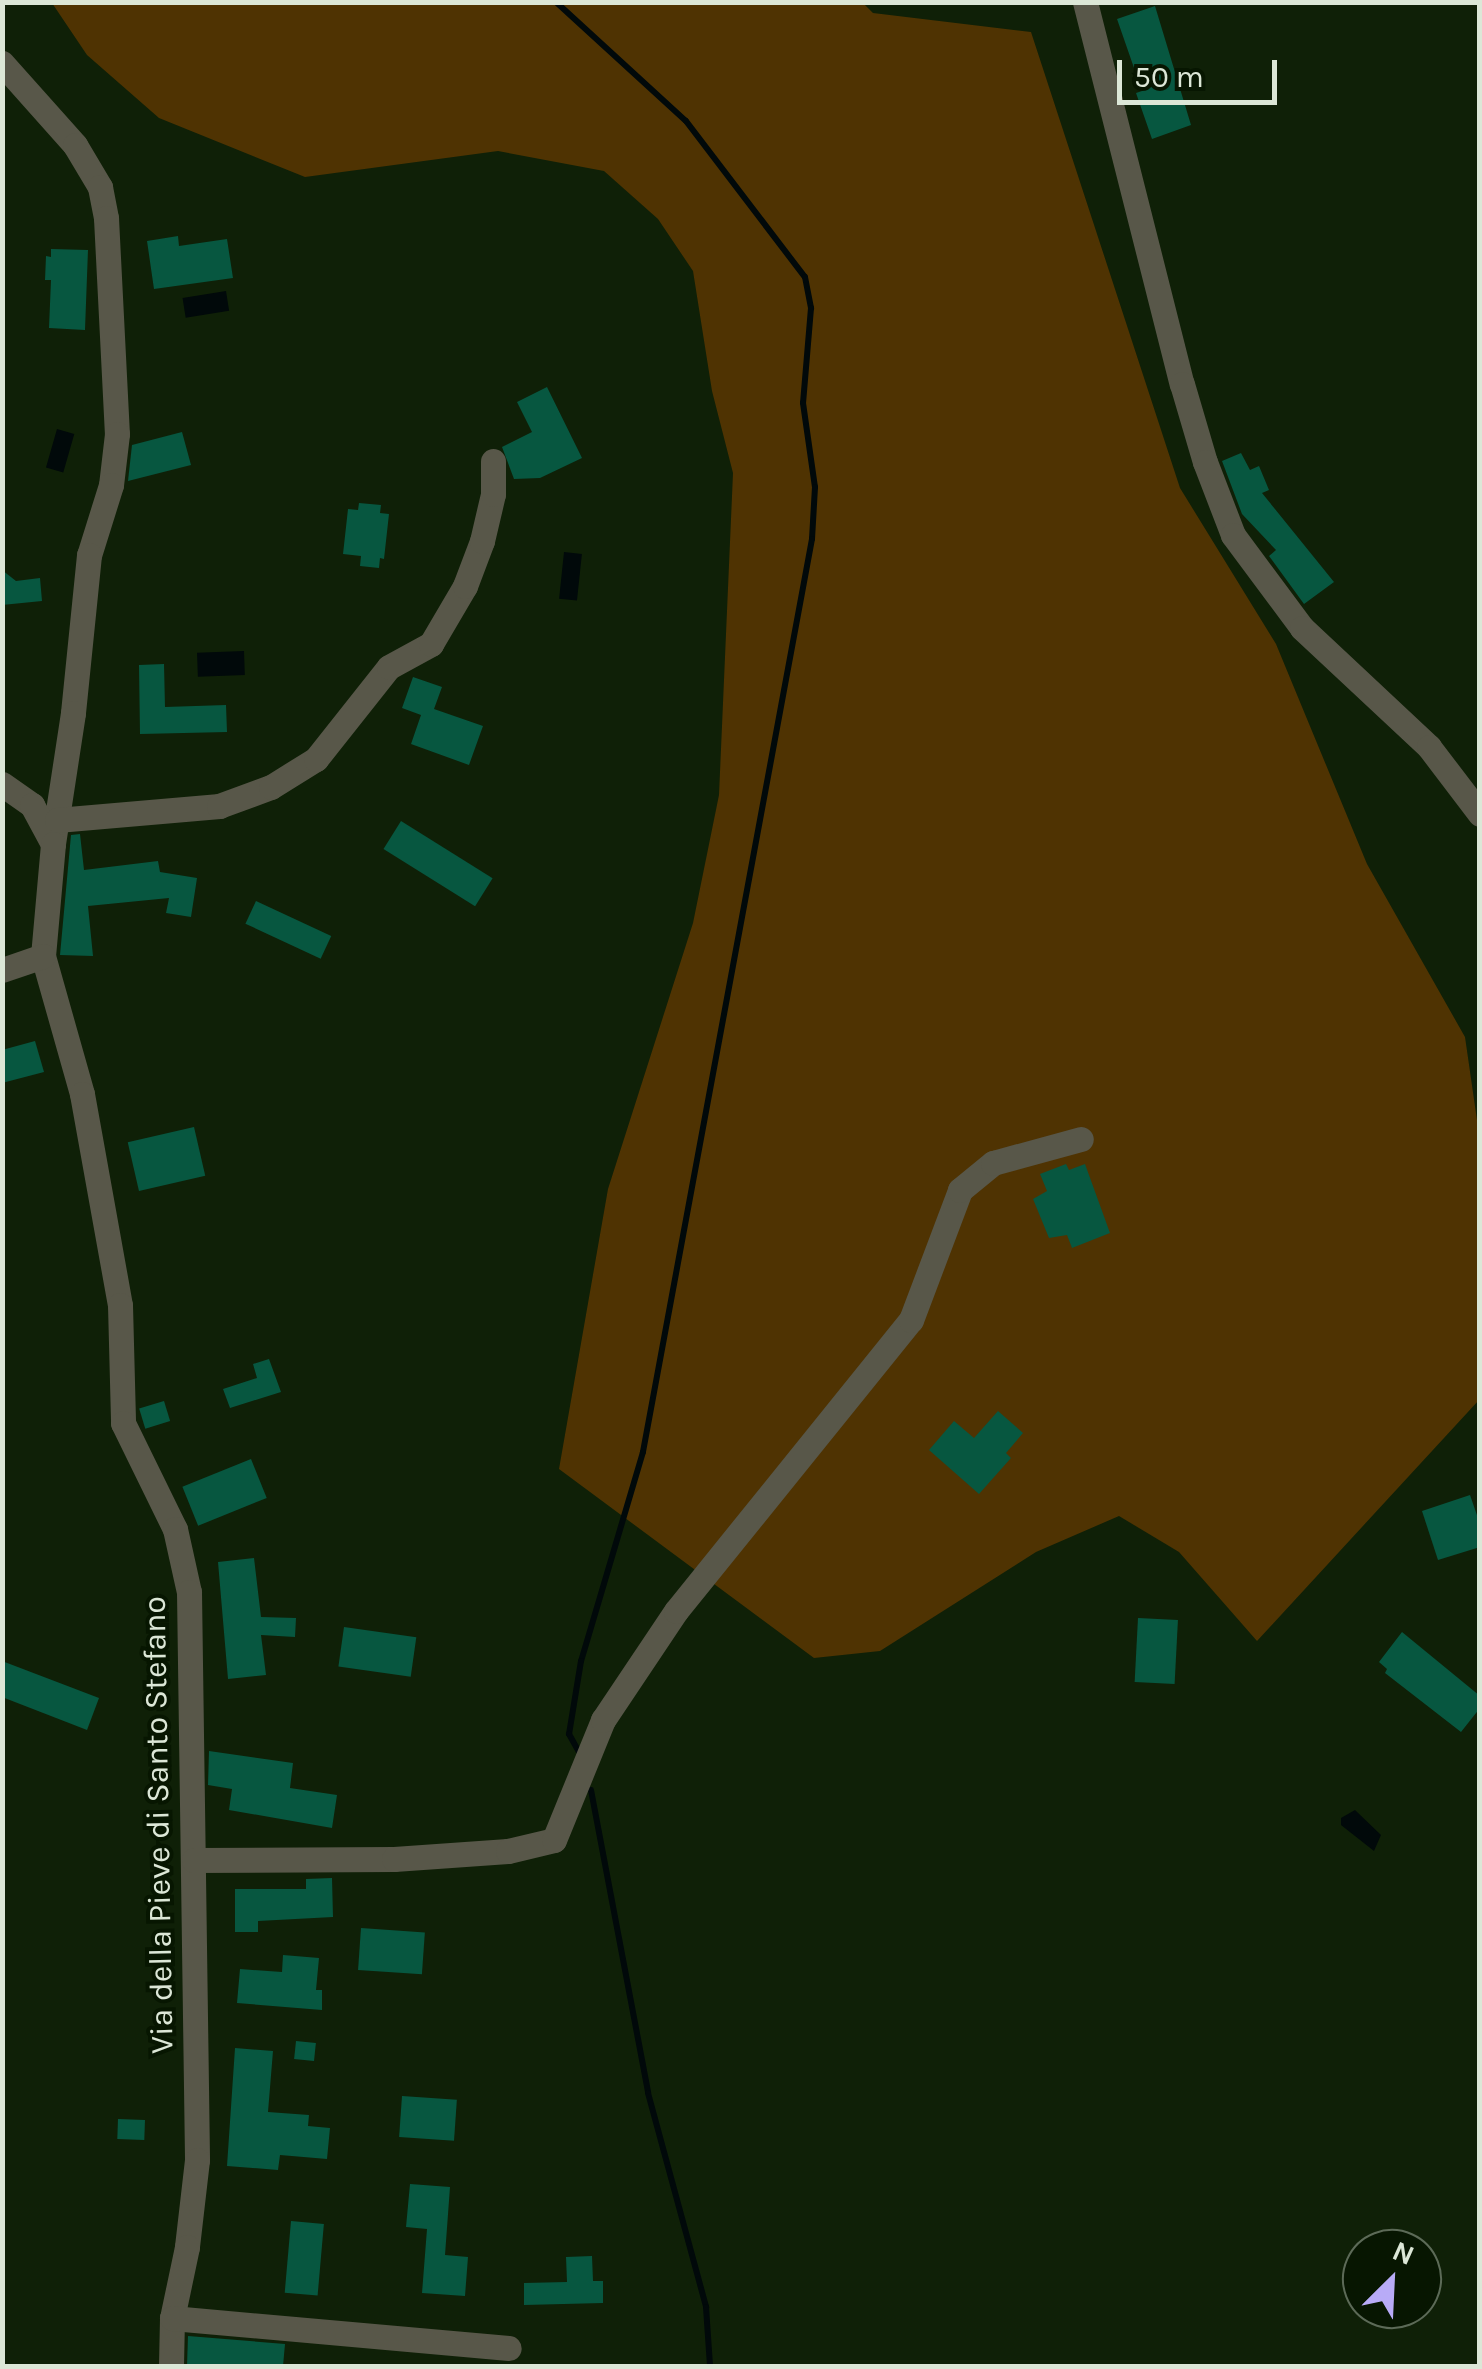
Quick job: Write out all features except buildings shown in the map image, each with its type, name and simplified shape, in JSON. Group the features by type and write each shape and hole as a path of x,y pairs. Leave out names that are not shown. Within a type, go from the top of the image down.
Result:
{"street":[{"path":"1085,2 1182,384 1204,462 1233,535 1302,628 1429,746 1480,814"},
{"name":"Via della Pieve di Santo Stefano","path":"2,63 75,145 100,186 106,218 116,434 110,485 89,555 42,956 82,1094 120,1305 123,1424 176,1530 189,1592 197,2160 187,2247 172,2318 172,2366"},
{"path":"2,784 32,805 55,832 219,806 272,788 316,759 389,667 432,644 465,586 482,541 493,494 492,461"},
{"path":"2,970 42,956"},
{"path":"194,1860 394,1859 508,1851 554,1840 603,1720 676,1611 911,1320 960,1190 993,1163 1081,1138"},
{"path":"172,2318 509,2348"}],"shaded area":[{"path":"862,2 873,13 1031,32 1180,488 1276,644 1367,864 1465,1037 1479,1134 1479,1400 1257,1641 1179,1552 1119,1516 1036,1552 880,1651 814,1658 559,1469 608,1189 693,923 719,795 733,473 712,391 693,271 658,219 604,171 498,151 305,177 159,118 87,55 52,3"},
{"path":"226,291 229,311 186,318 183,298"},
{"path":"57,429 74,434 63,472 46,467"},
{"path":"564,552 582,554 577,601 559,599"},
{"path":"244,651 245,675 198,677 197,653"},
{"path":"1355,1810 1381,1835 1374,1851 1341,1825 1341,1818"}],"waterway":[{"path":"556,2 686,121 805,277 811,308 803,403 815,487 812,539 643,1452 581,1661 569,1734 579,1752"},
{"path":"591,1790 648,2093 706,2307 710,2366"}]}
